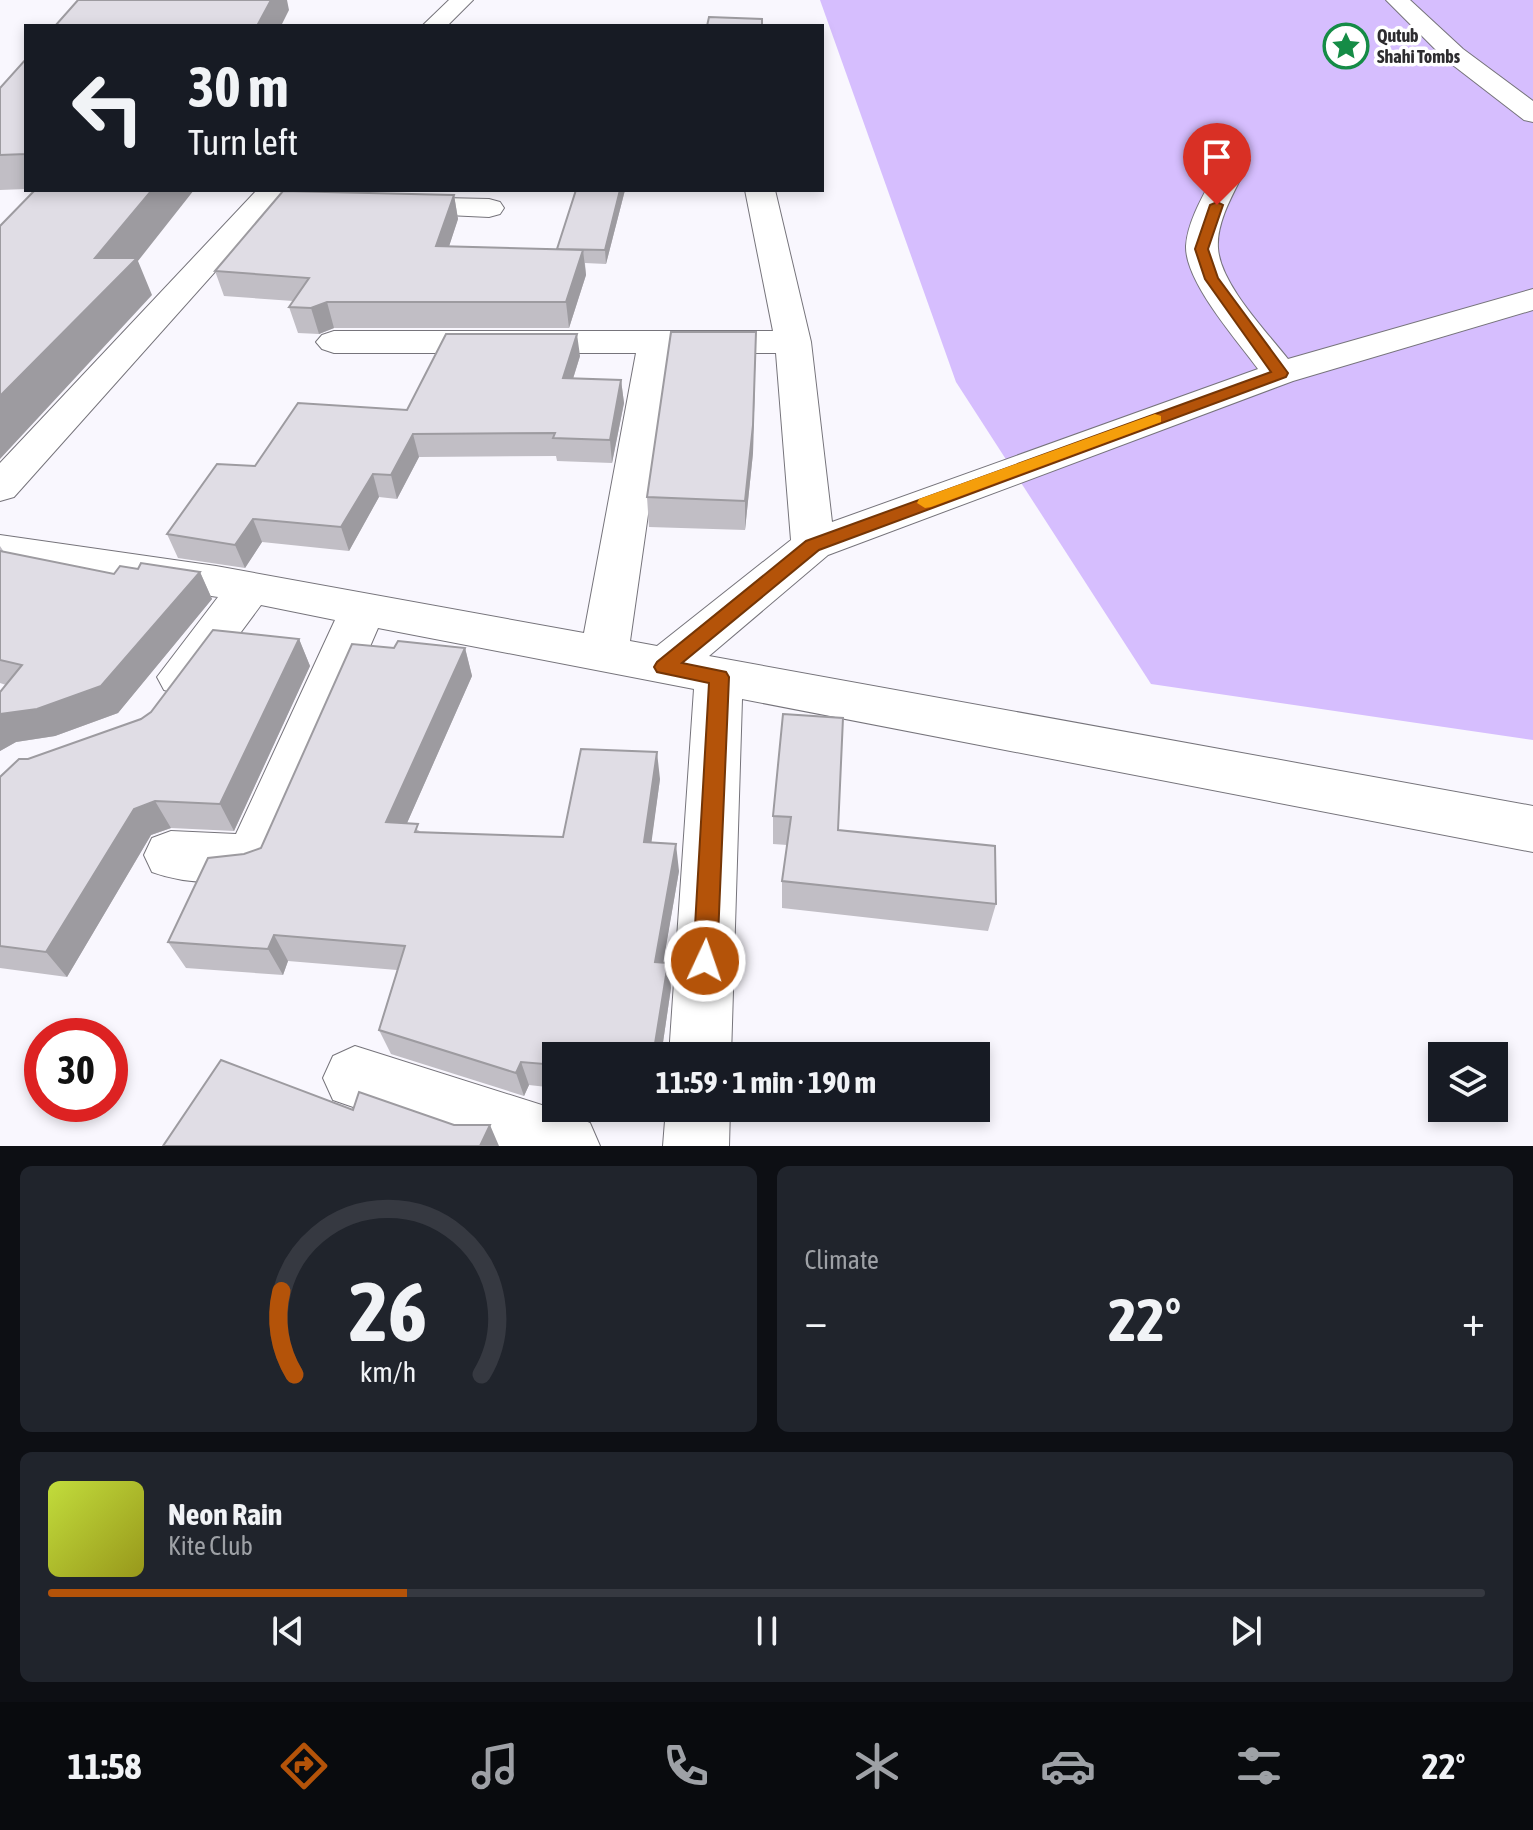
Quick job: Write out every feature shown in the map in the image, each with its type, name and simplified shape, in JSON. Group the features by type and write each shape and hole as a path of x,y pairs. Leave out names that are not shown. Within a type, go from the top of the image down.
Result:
{"street":[{"path":"436,24 462,0"},
{"path":"1397,0 1454,54 1533,114"},
{"path":"1236,160 1207,228 1202,249 1211,279 1280,373"},
{"path":"760,192 793,342 813,545"},
{"path":"0,488 172,304 276,199"},
{"path":"368,205 489,208"},
{"path":"664,667 813,545 1280,373 1533,299"},
{"path":"334,342 793,342"},
{"path":"604,655 655,344"},
{"path":"0,550 250,587 1533,829"},
{"path":"155,711 250,587"},
{"path":"171,855 253,856 363,609"},
{"path":"701,1042 719,677"},
{"path":"355,1078 567,1146"},
{"path":"696,1146 697,1122"}],"shaded area":[{"path":"820,0 1533,0 1533,740 1151,684 956,382"}],"building":[{"path":"78,0 271,0 258,24 57,24"},
{"path":"709,17 762,19 762,24 707,24"},
{"path":"24,61 24,154 0,155 0,88"},
{"path":"33,192 150,192 95,258 137,258 0,396 0,226"},
{"path":"282,192 454,195 436,246 583,250 566,302 327,302 311,308 289,307 309,278 215,271"},
{"path":"575,192 620,192 605,250 557,249"},
{"path":"671,332 756,332 753,425 745,501 647,497"},
{"path":"446,334 577,334 563,378 621,380 610,440 553,438 555,433 413,434 391,475 373,474 341,527 253,519 235,545 167,534 217,464 255,466 298,403 407,410"},
{"path":"0,551 114,574 120,566 138,569 141,563 200,572 101,686 37,709 0,714 0,692 22,665 0,660"},
{"path":"213,630 299,639 220,804 155,801 134,809 46,952 0,946 0,777 19,759 28,759 141,719 151,712"},
{"path":"398,641 465,648 386,822 418,824 415,832 563,837 581,749 657,752 644,842 676,844 655,962 668,963 655,1042 542,1042 542,1064 521,1062 516,1073 379,1030 405,946 274,935 268,949 168,942 208,858 244,854 261,848 352,644 394,648"},
{"path":"783,714 843,718 838,830 995,846 996,904 782,881 791,817 773,816"},
{"path":"221,1060 353,1110 359,1092 454,1125 490,1125 480,1146 163,1146"}],"slow traffic":[{"path":"925,503 1155,419"}],"place":[{"name":"Qutub Shahi Tombs","path":"1346,46"}],"route":[{"path":"705,961 719,677 664,667 813,545 1280,373 1211,279 1202,249 1217,205"}]}
